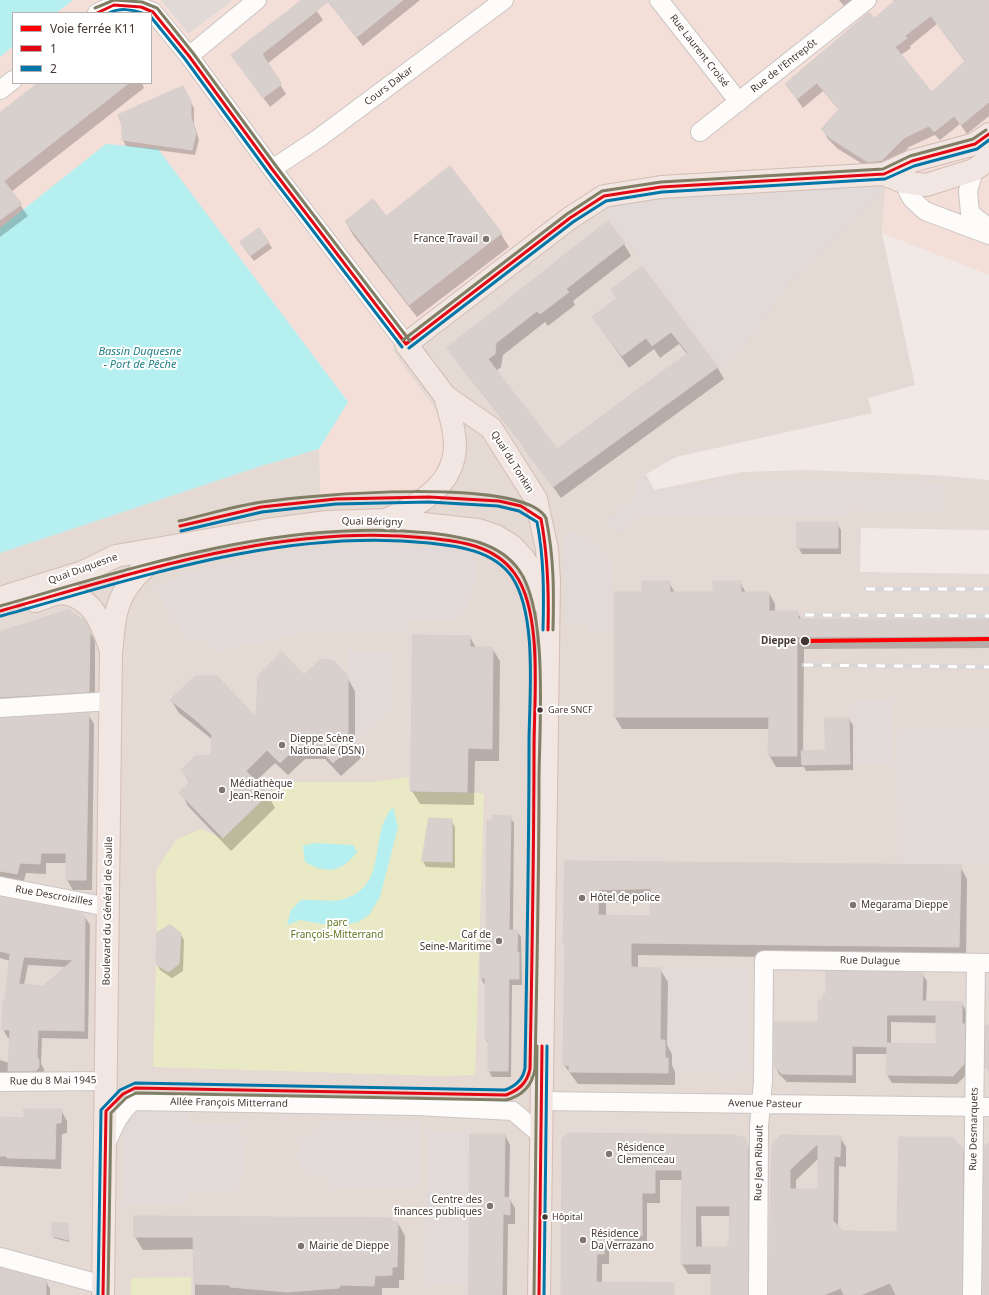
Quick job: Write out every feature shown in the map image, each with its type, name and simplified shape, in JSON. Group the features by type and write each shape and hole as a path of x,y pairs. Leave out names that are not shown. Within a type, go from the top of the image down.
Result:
{"main road":[{"path":"893,178 912,161 975,144 989,134"},
{"path":"406,344 570,218 604,196 660,188 893,178 926,184 981,165"},
{"name":"Quai du Tonkin","path":"406,344 446,396 491,428 536,499 547,548 549,580 539,1295"},
{"name":"Quai du Tonkin","path":"386,520 411,509 429,497 439,485 451,466 455,445 453,425 446,396"},
{"name":"Quai Bérigny","path":"167,546 328,522 386,520 478,530 496,536 512,546 524,559 534,575 548,622"},
{"name":"Quai Duquesne","path":"0,598 83,572 116,556 167,546"},
{"name":"Boulevard du Général de Gaulle","path":"103,1290 111,652 118,606 138,573 167,546"},
{"name":"Quai Duquesne","path":"0,611 61,593 81,600 94,610 102,624 111,652"}],"street":[{"path":"189,56 258,0"},
{"name":"Cours Dakar","path":"272,169 319,138 504,0"},
{"name":"Rue Laurent Croisé","path":"659,0 738,102"},
{"name":"Rue de l'Entrepôt","path":"700,132 867,0"},
{"name":"Quai du Tonkin","path":"99,12 114,5 141,7 153,12 189,56 272,169 406,344"},
{"path":"0,90 12,81"},
{"path":"981,165 968,191 970,213 989,228"},
{"path":"893,178 925,211 989,235"},
{"path":"0,708 111,701"},
{"name":"Rue Descroizilles","path":"0,886 108,907"},
{"name":"Rue Dulague","path":"764,960 982,963"},
{"name":"Rue Jean Ribault","path":"758,1295 759,1126 763,1081 764,960"},
{"name":"Rue Desmarquets","path":"972,1295 982,1107 982,963"},
{"name":"Rue du 8 Mai 1945","path":"0,1082 106,1081"},
{"name":"Allée François Mitterrand","path":"105,1149 116,1120 122,1110 133,1101 417,1106 513,1111 541,1135"},
{"name":"Avenue Pasteur","path":"542,1101 982,1107"},
{"path":"0,1257 103,1290"}],"shaded area":[{"path":"73,0 161,0 188,34 233,0 989,0 989,275 882,233 887,166 601,188 392,350 446,424 449,462 417,492 321,497 319,449 348,402 243,263 106,144 0,228 0,57 12,47 12,84 152,84 152,12 57,12"},
{"path":"161,0 233,0 188,34"},
{"path":"887,166 882,233 915,385 868,398 872,413 676,457 646,474 654,490 741,472 805,470 934,475 989,480 989,530 861,528 860,572 989,574 989,1295 0,1295 0,553 261,466 319,449 321,497 446,424 392,350 601,188"},
{"path":"888,184 849,224 798,271 742,349 722,369 598,202"},
{"path":"645,476 653,491 734,479 876,479 946,483 944,513 849,510 847,518 637,517 618,534 606,522 638,494 634,482"},
{"path":"574,532 591,539 610,561 611,632 590,632 589,625 566,624 565,535"},
{"path":"379,545 445,548 470,553 477,569 467,608 455,620 409,620 408,633 300,633 217,652 204,640 186,642 156,587 187,573 265,555 319,547"},
{"path":"348,650 393,650 392,708 354,744 348,738"},
{"path":"854,699 891,699 893,764 855,763"},
{"path":"897,729 989,729 989,864 898,863"},
{"path":"661,968 749,969 749,1065 740,1074 668,1073 668,1058 665,1058 660,1040"},
{"path":"141,1108 187,1109 187,1122 244,1124 246,1127 235,1137 245,1142 242,1180 228,1193 186,1191 186,1203 124,1205 124,1127"},
{"path":"319,1121 421,1122 420,1181 410,1190 332,1187 328,1176 309,1175 300,1168 297,1154 302,1139 318,1134"},
{"path":"427,1133 470,1134 469,1282 425,1282"}],"green space":[{"name":"parc François-Mitterrand","path":"408,777 410,792 484,793 475,1075 441,1076 153,1067 157,933 156,870 176,840 201,829 223,838 268,794 289,782 374,782"},
{"path":"191,1277 191,1295 131,1295 131,1278"}],"water":[{"path":"0,0 73,0 57,12 12,12 12,47 0,57"},
{"name":"Bassin Duquesne - Port de Pêche","path":"106,144 158,149 348,402 319,449 261,466 0,553 0,228"},
{"path":"393,807 398,827 380,897 369,915 358,922 344,925 322,924 300,920 287,925 291,910 301,900 334,901 344,899 358,892 367,883 373,871 385,819"},
{"path":"314,843 353,845 357,852 351,859 340,867 327,870 321,869 305,862 303,846"}],"building":[{"path":"302,0 403,0 357,37 328,2 262,54 282,84 263,98 231,55"},
{"path":"896,0 989,0 989,102 961,125 954,116 934,132 929,126 904,138 882,160 868,162 831,139 821,129 839,109 817,83 797,99 785,84 869,12 874,18","holes":["931,16 965,61 932,92 895,47 907,38 905,36"]},
{"path":"37,84 128,84 4,181 22,204 0,220 0,113"},
{"path":"183,86 191,101 191,117 196,133 192,150 122,140 122,126 118,115"},
{"path":"450,166 502,233 409,305 345,221 373,199 386,216"},
{"path":"608,221 625,243 566,289 569,292 540,314 537,311 496,343 495,354 488,359 557,449 688,353 671,332 652,346 646,338 622,356 592,317 617,298 611,290 642,266 718,367 553,487 525,450 526,449 447,348"},
{"path":"259,228 269,242 250,256 240,242"},
{"path":"797,522 838,522 838,548 797,548"},
{"path":"642,581 670,581 670,592 713,592 713,581 741,581 741,592 769,592 769,611 798,611 798,619 989,619 989,636 797,637 797,756 768,756 769,717 614,717 614,592 642,592"},
{"path":"69,610 85,621 90,629 89,692 0,697 0,632"},
{"path":"413,635 470,636 470,647 493,647 492,749 468,748 467,792 411,791"},
{"name":"Dieppe Scène Nationale (DSN)","path":"282,652 304,675 321,659 334,661 348,676 348,738 354,744 333,763 317,746 298,746 280,763 267,750 246,771 268,794 223,838 179,793 190,781 181,770 195,756 211,755 212,735 170,700 195,676 217,676 256,717 258,676"},
{"path":"89,713 86,880 66,880 66,853 41,853 40,864 20,863 17,874 0,871 0,718"},
{"path":"825,718 849,718 850,764 802,765 801,751 825,750"},
{"name":"Caf de Seine-Maritime","path":"493,815 511,816 509,930 518,930 517,952 519,952 519,979 509,979 508,1071 488,1071 488,1039 485,1039 485,978 480,978 480,930 486,930 487,820 493,820"},
{"path":"429,818 452,819 452,862 422,861"},
{"path":"565,861 961,865 959,947 631,943 631,967 661,968 660,1040 665,1040 665,1058 668,1058 668,1073 569,1072 569,1066 563,1065 565,943 563,943","holes":["651,889 650,916 598,915 599,890"]},
{"path":"0,897 82,913 82,915 85,916 84,1031 38,1030 37,1057 39,1060 39,1067 36,1071 8,1071 10,1030 2,1030 3,1001 5,1001 10,954 0,951","holes":["24,957 73,960 43,986 19,984"]},
{"path":"170,925 181,933 179,964 168,972 156,964 157,933"},
{"path":"826,971 923,973 922,1001 962,1002 962,1024 965,1024 964,1064 953,1076 886,1075 887,1047 852,1046 852,1075 782,1074 774,1066 774,1022 818,1022 818,1000 823,1000 823,994 826,994","holes":["887,1015 936,1015 936,1044 887,1043"]},
{"path":"986,1025 989,1025 989,1071 985,1067"},
{"path":"24,1109 62,1109 61,1123 56,1123 55,1159 7,1158 7,1156 0,1156 0,1117 24,1118"},
{"path":"570,1133 734,1135 745,1138 748,1147 748,1295 711,1295 711,1264 681,1264 682,1170 655,1170 655,1193 642,1193 642,1236 604,1235 604,1254 597,1254 596,1282 674,1283 674,1295 561,1295 562,1139","holes":["696,1206 730,1206 729,1244 727,1244 727,1247 696,1247"]},
{"name":"Centre des finances publiques","path":"470,1134 505,1134 504,1197 510,1198 510,1215 503,1214 502,1295 469,1295"},
{"path":"781,1135 841,1136 840,1157 834,1156 833,1221 843,1231 897,1232 899,1137 952,1137 963,1149 962,1295 896,1295 890,1283 861,1295 844,1295 841,1288 824,1295 768,1295 772,1144","holes":["818,1144 818,1189 790,1189 790,1170"]},
{"path":"989,1143 989,1295 982,1295 984,1147"},
{"name":"Mairie de Dieppe","path":"134,1216 391,1218 392,1221 398,1222 397,1267 392,1267 392,1275 375,1276 374,1286 340,1285 339,1288 287,1292 230,1287 230,1285 194,1284 193,1237 134,1237"},
{"path":"53,1222 68,1224 68,1240 52,1236"},
{"path":"0,1268 46,1280 46,1295 0,1295"}],"railway":[{"path":"866,589 989,589"},
{"path":"805,615 989,616"},
{"path":"804,665 989,667"}],"rail line":[{"name":"K11","path":"805,641 989,639"}],"transit line":[{"path":"95,8 114,0 142,2 157,8 193,53 276,166 410,341"},
{"name":"1","path":"99,12 114,5 141,7 153,12 189,56 272,169 406,344"},
{"name":"2","path":"112,12 117,10 138,12"},
{"name":"2","path":"152,18 185,59 268,172 402,347"},
{"path":"403,340 567,214 602,191 661,182 883,169 910,156 973,139 986,130"},
{"name":"1","path":"406,344 570,218 604,196 661,187 884,174 912,161 975,144 989,134"},
{"name":"2","path":"409,348 573,222 606,201 662,192 885,179 914,166 977,149 989,140"},
{"path":"179,521 262,502 366,493 458,493 498,497 529,505 546,518 549,532 553,574 553,630"},
{"name":"1","path":"180,526 261,507 336,499 429,497 499,501 521,506 541,519 548,574 548,630"},
{"name":"2","path":"181,531 262,512 336,504 429,502 498,506 519,511 537,522 543,576 543,630"},
{"path":"0,606 159,561 212,549 266,539 320,532 375,530 430,533 467,539 491,547 511,561 519,570 528,589 535,613 539,642 541,702 535,1069 529,1085 517,1096 506,1100 136,1093 126,1098 111,1113 108,1295"},
{"name":"1","path":"0,611 104,581 210,554 264,544 318,538 372,535 451,541 476,546 487,551 507,564 515,574 524,591 530,611 535,658 533,908 530,1069 525,1082 515,1091 506,1095 135,1088 123,1094 106,1111 103,1295"},
{"name":"2","path":"1,616 106,586 213,559 266,549 320,543 374,540 429,543 452,546 475,551 486,556 496,561 512,577 520,594 526,613 529,635 530,682 526,1028 525,1068 523,1076 516,1084 505,1090 135,1083 120,1090 101,1110 98,1295"},
{"path":"534,1295 537,1046"},
{"name":"1","path":"539,1295 542,1046"},
{"name":"2","path":"544,1295 547,1046"}],"place":[{"name":"France Travail","path":"486,239"},
{"name":"Dieppe","path":"805,641"},
{"name":"Gare SNCF","path":"540,710"},
{"name":"Dieppe Scène Nationale (DSN)","path":"282,745"},
{"name":"Médiathèque Jean-Renoir","path":"222,790"},
{"name":"Hôtel de police","path":"582,898"},
{"name":"Megarama Dieppe","path":"853,905"},
{"name":"Caf de Seine-Maritime","path":"499,941"},
{"name":"Résidence Clemenceau","path":"609,1154"},
{"name":"Centre des finances publiques","path":"490,1206"},
{"name":"Hôpital","path":"545,1217"},
{"name":"Résidence Da Verrazano","path":"583,1240"},
{"name":"Mairie de Dieppe","path":"301,1246"}]}
